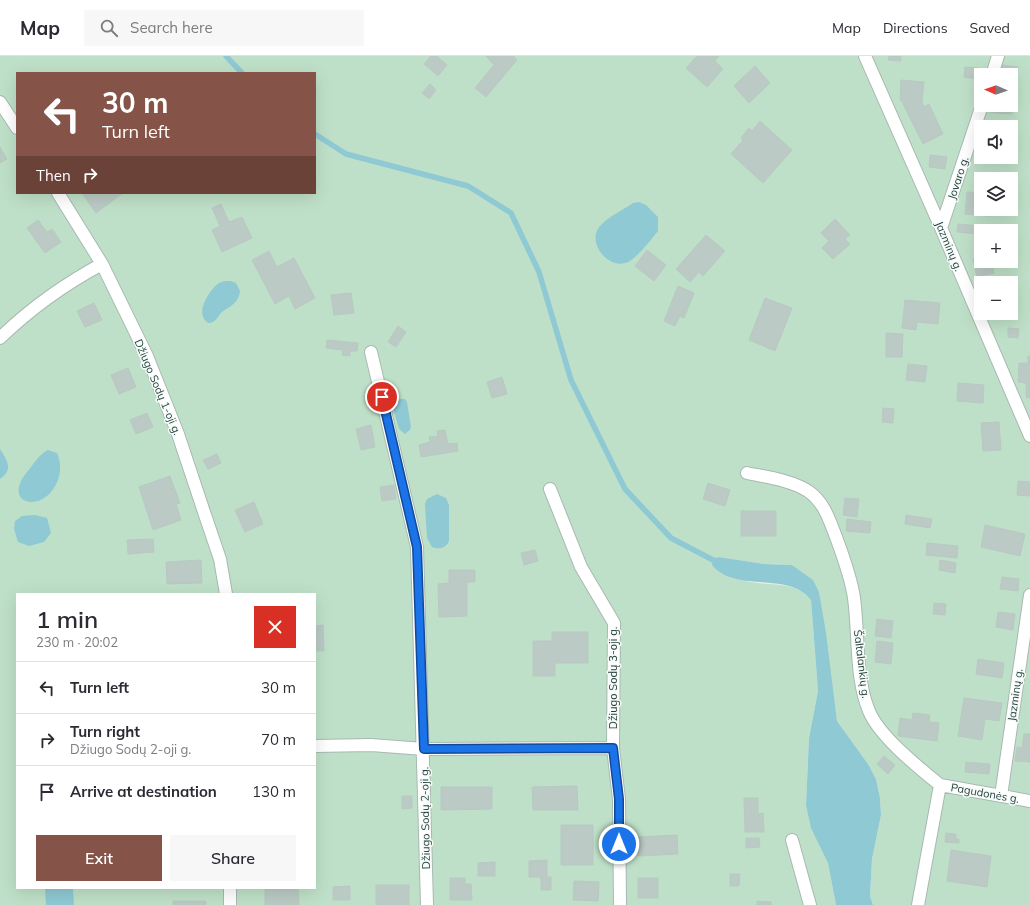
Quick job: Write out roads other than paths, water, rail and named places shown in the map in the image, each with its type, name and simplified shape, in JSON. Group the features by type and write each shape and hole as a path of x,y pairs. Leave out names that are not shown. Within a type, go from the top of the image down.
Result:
{"street":[{"name":"Jazminų g.","path":"865,56 942,228 1030,436"},
{"path":"994,68 998,56"},
{"path":"0,102 16,126"},
{"name":"Jovaro g.","path":"942,228 980,112"},
{"name":"Džiugo Sodų 1-oji g.","path":"59,194 102,264 147,356 178,434 220,559 226,593"},
{"path":"0,338 24,316 69,281 102,264"},
{"name":"Džiugo Sodų 2-oji g.","path":"371,352 417,547 424,749 427,905"},
{"name":"Šaltalankių g.","path":"747,473 785,482 808,491 822,504 844,561 854,596 863,691 869,713 879,728 910,760 940,785"},
{"name":"Džiugo Sodų 3-oji g.","path":"550,489 581,567 614,623 613,748 619,799 620,905"},
{"name":"Jazminų g.","path":"1000,796 1030,595"},
{"path":"316,746 371,746 424,749 613,748"},
{"path":"918,905 940,785"},
{"name":"Pagudonės g.","path":"940,785 1030,801"},
{"path":"792,840 810,905"},
{"path":"230,889 230,905"}],"water":[{"path":"639,202 646,205 658,217 658,231 641,251 630,261 623,264 608,260 598,248 596,233 600,226 607,220 633,203"},
{"path":"231,281 236,283 240,291 238,298 234,304 222,312 215,321 208,323 202,314 204,302 207,296 219,283"},
{"path":"405,399 407,402 411,427 405,434 399,429 392,405 394,401"},
{"path":"0,449 7,461 8,468 7,472 0,479"},
{"path":"48,450 57,453 58,456 60,473 58,480 52,491 44,498 35,502 28,502 22,498 19,492 20,483 36,460"},
{"path":"437,494 446,498 449,505 449,541 444,547 440,548 432,547 427,538 425,504 427,499"},
{"path":"35,515 47,518 51,533 44,542 29,546 18,542 14,529 15,521 22,516"},
{"path":"719,557 764,564 792,565 813,580 819,592 826,633 837,721 868,764 876,779 880,798 881,815 872,859 870,896 873,905 836,905 828,863 811,828 806,805 809,738 818,691 811,600 801,591 789,586 776,583 748,581 722,574 712,565 713,560"},
{"path":"45,889 73,889 74,905 46,905"}],"waterway":[{"path":"226,56 241,72"},
{"path":"316,135 346,154 468,186 511,213 539,272 571,380 625,489 671,538 713,560 719,561"}]}
